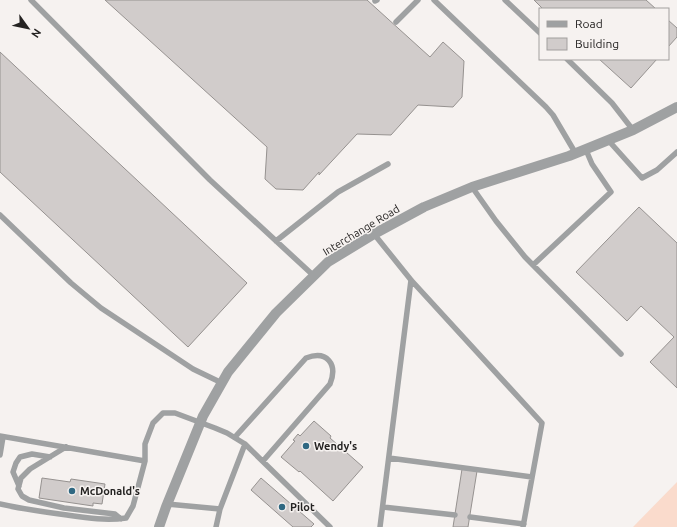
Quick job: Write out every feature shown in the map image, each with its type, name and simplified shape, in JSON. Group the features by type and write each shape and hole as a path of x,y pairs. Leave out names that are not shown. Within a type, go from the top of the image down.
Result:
{"street":[{"name":"Interchange Road","path":"160,527 167,504 201,423 228,372 276,313 328,262 374,234 424,207 472,187 581,152 633,130 677,107"}],"lane":[{"path":"31,0 210,180 314,276"},
{"path":"396,22 418,0"},
{"path":"434,0 549,111 592,164 611,192 534,265"},
{"path":"506,0 539,32"},
{"path":"568,60 612,103 633,130"},
{"path":"608,140 642,178 656,170 677,152"},
{"path":"276,241 338,192 388,164"},
{"path":"472,187 496,221 534,265 621,354"},
{"path":"0,215 71,283 100,308 193,369 222,383"},
{"path":"374,234 411,280 542,423 524,525 470,517"},
{"path":"380,527 411,280"},
{"path":"235,438 306,358 315,355 324,357 331,363 334,372 330,384 263,461"},
{"path":"0,504 23,510 89,518 112,520 126,518 132,506 144,461 146,444 153,423 163,413 175,413 227,432 245,444 330,527"},
{"path":"0,455 1,436 144,461"},
{"path":"216,527 220,509 245,444"},
{"path":"66,447 30,469 21,478 18,489 22,496 29,500 64,508 114,514 121,519"},
{"path":"19,486 13,472 20,457 32,454 50,456"},
{"path":"389,458 532,477"},
{"path":"167,504 220,509"},
{"path":"383,507 455,515"}],"shaded area":[{"path":"677,482 677,527 633,527"}],"building":[{"path":"105,0 367,0 430,57 443,42 464,61 462,97 453,107 418,105 391,135 357,134 303,190 276,189 265,179 267,147"},
{"path":"534,0 646,0 655,8 542,8"},
{"path":"669,21 677,28 677,37 669,46"},
{"path":"0,52 247,283 188,347 0,172"},
{"path":"600,60 656,60 631,88"},
{"path":"639,207 677,243 677,388 650,362 674,337 641,306 627,321 576,272"},
{"path":"314,421 331,436 330,438 363,467 333,501 300,471 299,472 281,457 295,441 293,440 298,434 300,436"},
{"path":"462,469 477,471 468,527 453,527"},
{"name":"McDonald's","path":"42,478 70,482 71,479 105,484 102,504 93,503 93,506 39,498"},
{"name":"Pilot","path":"261,478 314,524 311,527 293,527 251,490"}],"place":[{"name":"Wendy's","path":"306,446"},
{"name":"McDonald's","path":"72,491"},
{"name":"Pilot","path":"282,507"}]}
